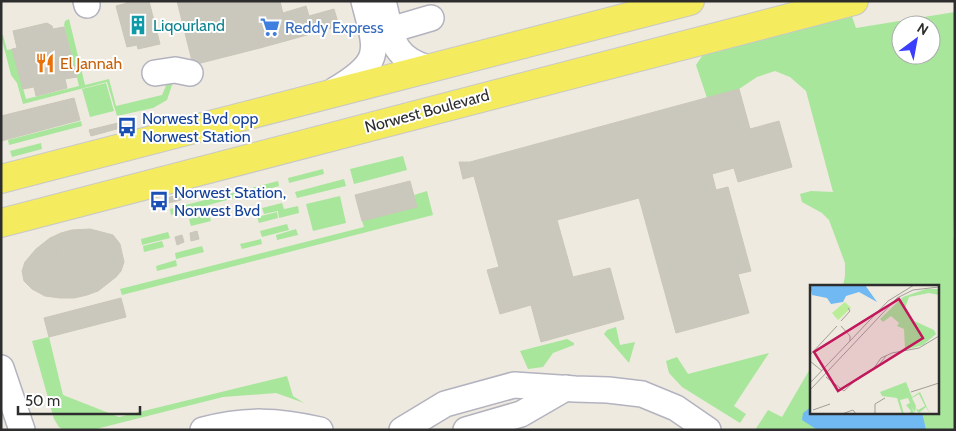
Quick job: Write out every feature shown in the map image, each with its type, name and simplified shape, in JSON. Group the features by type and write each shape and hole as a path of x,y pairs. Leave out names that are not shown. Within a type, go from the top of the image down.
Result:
{"main road":[{"path":"1,179 690,1"},
{"name":"Norwest Boulevard","path":"1,223 854,1"}],"street":[{"path":"327,95 356,78 365,69 372,56 374,49 373,39 364,1"},
{"path":"383,1 394,44 402,56 408,61 428,68"},
{"path":"390,30 431,18"},
{"path":"156,74 175,70 190,73"},
{"path":"2,372 22,430"},
{"path":"402,430 445,404 514,385 608,390 642,394 676,408 708,430"},
{"path":"466,430 520,414 566,388"},
{"path":"204,430 239,422 261,421 284,422 320,430"}],"green space":[{"path":"850,11 856,28 891,22 891,65 941,65 941,15 936,15 955,12 955,198 953,237 955,241 955,430 755,430 768,410 782,417 810,369 810,414 938,414 938,285 843,285 845,263 829,220 822,213 802,202 800,194 811,191 833,192 806,91 790,77 775,71 757,77 739,89 707,98 696,65 706,50"},
{"path":"69,19 85,85 109,79 116,106 162,95 168,81 174,79 167,100 153,108 117,116 107,82 23,104 17,83 11,75 1,36 3,35 7,50 12,49 26,99 79,86 64,25 65,21"},
{"path":"106,83 114,111 90,117 82,89"},
{"path":"81,121 82,126 9,145 8,140"},
{"path":"41,143 42,149 12,157 10,151"},
{"path":"403,156 407,170 354,184 350,169"},
{"path":"323,169 324,174 289,183 288,178"},
{"path":"344,179 346,186 297,198 295,192"},
{"path":"278,181 279,186 171,215 170,209"},
{"path":"427,191 433,215 122,295 120,289 364,227 362,221 417,207 414,195"},
{"path":"340,196 346,223 313,231 306,204"},
{"path":"282,203 284,209 280,210 298,206 299,213 279,218 278,211 264,214 262,208"},
{"path":"277,212 278,218 259,223 257,217"},
{"path":"209,214 211,221 191,226 189,219"},
{"path":"287,224 289,230 262,237 260,231"},
{"path":"296,229 298,235 277,240 276,235"},
{"path":"168,232 170,238 142,245 141,239"},
{"path":"261,239 262,244 242,249 240,244"},
{"path":"162,241 164,247 144,252 143,246"},
{"path":"202,246 204,252 176,259 175,253"},
{"path":"176,260 177,266 157,271 156,266"},
{"path":"616,327 620,345 635,342 629,363 604,334 607,330"},
{"path":"49,337 63,395 119,417 287,376 293,396 304,403 276,393 223,397 92,430 63,430 54,419 32,341"},
{"path":"567,339 574,343 574,345 553,353 543,367 528,369 520,351"},
{"path":"769,353 734,406 746,414 740,423 682,387 669,373 666,361 677,357 688,374"}],"water":[{"path":"810,408 810,414 922,414 926,430 816,429 802,420 803,413"}],"building":[{"name":"Liqourland","path":"126,1 149,1 160,44 138,49 137,45 127,47 116,6 127,3"},
{"path":"177,1 248,1 260,48 193,65"},
{"name":"Reddy Express","path":"248,1 280,1 289,40 260,48"},
{"path":"306,6 309,16 334,9 339,26 289,40 283,13"},
{"name":"El Jannah","path":"47,23 53,29 64,27 77,77 65,79 67,88 36,96 34,87 23,89 12,49 17,48 13,31"},
{"path":"739,89 750,129 779,121 792,167 738,182 734,168 712,174 716,190 728,187 751,271 738,274 749,313 676,333 639,198 557,220 573,277 610,268 624,319 541,342 531,305 500,314 487,270 499,267 474,176 463,179 459,162 470,162"},
{"path":"74,98 80,120 1,141 1,116"},
{"path":"75,111 77,118 69,120 67,113"},
{"path":"122,122 124,127 91,136 89,130"},
{"path":"410,181 417,207 362,221 355,195"},
{"path":"196,191 197,196 164,204 162,199"},
{"path":"90,229 113,235 120,244 124,262 121,271 116,277 98,291 74,298 45,296 32,289 24,281 22,271 25,262 36,249 50,238 61,233"},
{"path":"197,231 199,239 191,241 190,233"},
{"path":"182,235 184,242 177,245 175,237"},
{"path":"57,248 59,255 51,257 49,250"},
{"path":"121,298 126,317 49,337 44,318"}],"place":[{"name":"Liqourland","path":"138,25"},
{"name":"Reddy Express","path":"270,27"},
{"name":"El Jannah","path":"45,63"},
{"name":"Norwest Bvd opp Norwest Station","path":"127,127"},
{"name":"Norwest Station, Norwest Bvd","path":"159,201"}]}
